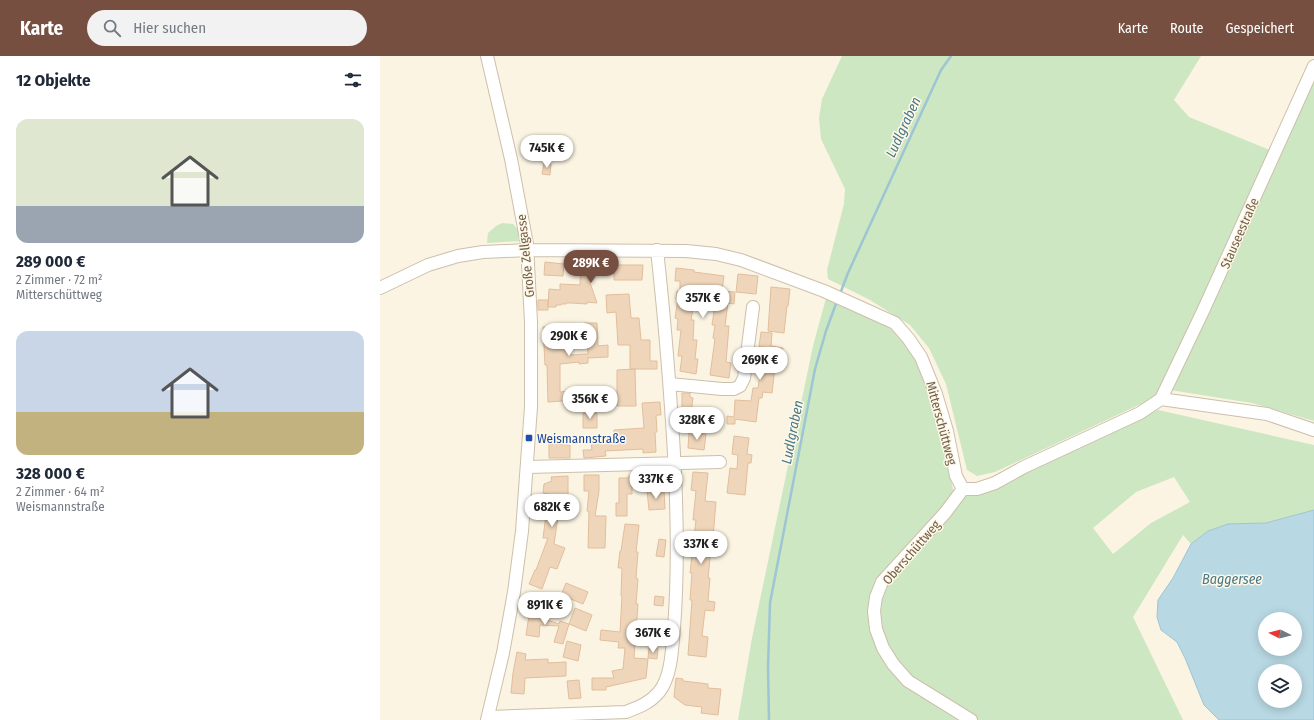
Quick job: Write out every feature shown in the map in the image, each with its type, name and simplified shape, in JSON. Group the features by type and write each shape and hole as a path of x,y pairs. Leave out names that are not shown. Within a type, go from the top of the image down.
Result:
{"street":[{"name":"Große Zellgasse","path":"487,56 511,159 528,250 531,322 531,407 528,467 522,531 514,592 503,653 488,718"},
{"name":"Stauseestraße","path":"1161,399 1203,311 1314,66"},
{"name":"Mitterschüttweg","path":"380,288 428,265 458,256 483,252 528,250 657,250 716,254 741,260 827,292 895,323 908,338 921,357 936,394 956,476 963,489"},
{"path":"488,718 580,716 626,712 644,706 659,692 665,679 671,662 676,601 677,545 670,384 665,317 657,250"},
{"path":"670,384 722,389 734,389 740,386 744,378 753,307"},
{"path":"963,489 977,489 995,483 1024,467 1140,413 1161,399 1266,414 1314,430"},
{"path":"528,467 720,462"},
{"name":"Oberschüttweg","path":"963,489 946,513 882,582 876,597 874,611 876,629 883,648 893,664 908,681 971,720"}],"green space":[{"path":"842,56 1201,56 1174,100 1189,117 1272,151 1158,396 995,472 977,476 967,470 946,384 929,348 910,325 870,300 828,279 827,270 844,204 845,189 821,139 819,118 822,99"},
{"path":"1314,76 1314,421 1252,403 1170,390"},
{"path":"502,223 513,224 519,231 520,241 487,243 488,233"},
{"path":"826,298 870,316 894,331 914,357 932,399 957,506 964,494 996,487 1158,410 1314,445 1314,510 1266,523 1228,524 1208,531 1191,544 1183,535 1133,617 1183,720 738,720 752,638 813,346","holes":["1174,477 1190,502 1151,523 1113,554 1093,528 1136,492"]}],"water":[{"name":"Baggersee","path":"1314,510 1314,720 1219,720 1204,705 1177,642 1161,630 1157,617 1158,600 1173,578 1191,544 1208,531 1228,524 1266,523"}],"building":[{"path":"544,163 551,164 550,175 542,174"},
{"path":"581,258 584,265 643,265 642,280 614,280 614,273 596,272 596,274 587,274 597,303 566,303 556,305 556,307 548,307 549,289 560,290 560,284 580,285"},
{"path":"545,262 564,264 563,276 544,275"},
{"path":"676,268 724,276 722,291 735,292 734,304 728,303 725,326 729,326 726,362 731,363 729,378 710,375 715,339 713,338 715,325 712,325 714,311 709,310 710,296 693,294 691,320 694,320 693,340 697,340 695,359 698,359 696,374 680,371 682,356 678,356 681,330 677,330 678,319 675,318 678,299 676,299 677,291 680,291 680,281 675,281"},
{"path":"738,274 758,276 756,294 736,292"},
{"path":"771,287 790,289 784,333 768,331"},
{"path":"629,294 631,318 639,318 641,340 650,340 650,361 657,361 657,369 630,369 630,345 618,345 616,312 607,313 606,295"},
{"path":"538,300 548,300 548,310 538,310"},
{"path":"584,323 597,323 598,346 608,345 608,357 588,358 588,363 579,364 579,362 560,364 560,392 590,389 591,399 548,402 547,365 545,365 543,327 564,326 564,332 584,332","holes":["568,341 587,341 588,354 570,355"]},
{"path":"761,332 772,333 771,346 783,348 780,367 775,367 772,393 763,392 762,398 759,398 756,422 735,419 735,424 727,424 727,416 734,417 735,400 751,401 753,388 758,388 764,347 759,347"},
{"path":"635,369 636,406 617,406 617,370"},
{"path":"682,393 690,393 690,397 693,398 691,412 682,412"},
{"path":"660,402 661,415 656,415 656,452 643,453 643,449 605,451 606,456 584,458 583,450 592,450 591,443 614,441 614,430 644,428 642,403"},
{"path":"583,413 597,413 597,428 583,428"},
{"path":"689,432 706,434 704,450 688,448"},
{"path":"734,436 749,438 747,454 752,455 751,463 748,463 745,495 727,493 730,468 737,469 738,455 732,454"},
{"path":"549,444 570,445 570,458 549,458"},
{"path":"693,472 708,473 705,501 716,502 708,578 710,578 708,601 715,602 714,611 705,610 702,636 708,637 706,657 688,655 692,600 690,600 692,573 690,573 696,520 693,520 696,491 691,490"},
{"path":"584,475 599,475 599,491 595,516 606,516 605,548 588,548 589,512 587,511 589,491 584,491"},
{"path":"568,476 568,495 564,518 558,517 554,544 565,548 557,569 550,567 542,589 529,584 548,538 543,538 548,494 543,493 544,484 552,481 551,477"},
{"path":"629,476 638,476 638,485 632,485 632,494 627,494 627,516 616,516 616,503 619,503 619,478 629,478"},
{"path":"664,490 665,509 649,510 647,491"},
{"path":"625,524 639,525 636,552 638,552 636,578 638,579 636,604 638,604 634,658 648,659 646,678 606,687 606,690 592,690 592,678 614,678 612,671 623,669 625,648 618,648 619,642 600,640 601,630 620,632 622,568 618,568"},
{"path":"659,539 666,540 664,557 656,556"},
{"path":"566,583 588,592 583,604 561,595"},
{"path":"655,596 664,597 663,606 654,605"},
{"path":"575,608 592,615 586,631 569,624"},
{"path":"530,609 542,611 540,616 541,618 559,624 560,621 569,624 563,644 554,642 559,626 540,625 539,637 526,635"},
{"path":"567,641 581,645 578,661 563,657"},
{"path":"649,648 658,649 657,659 648,658"},
{"path":"517,652 526,654 525,660 548,659 548,663 566,662 566,676 525,678 524,694 511,693"},
{"path":"676,678 683,679 683,681 708,684 708,688 721,689 718,715 701,713 702,707 685,705 674,697"},
{"path":"579,680 581,698 569,699 567,681"}],"waterway":[{"name":"Ludlgraben","path":"840,294 848,273 941,70 951,56"},
{"name":"Ludlgraben","path":"769,720 768,667 770,603 815,369 826,331 837,301"}],"place":[{"name":"Weismannstraße","path":"529,438"}]}
